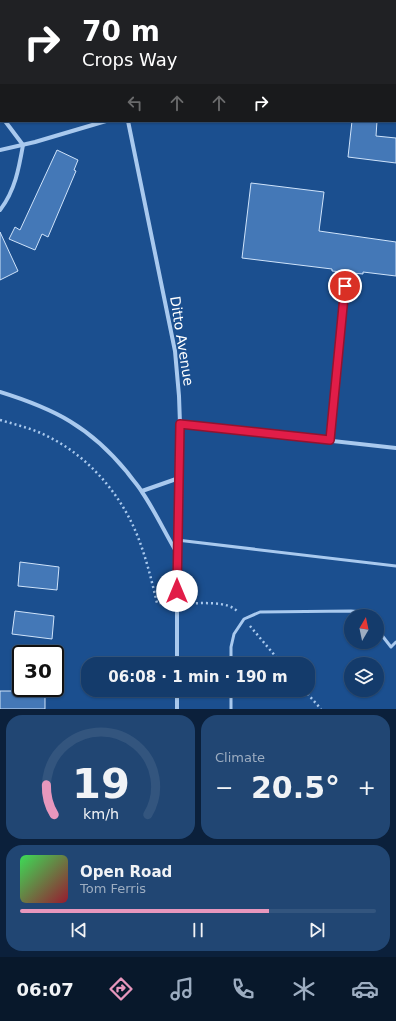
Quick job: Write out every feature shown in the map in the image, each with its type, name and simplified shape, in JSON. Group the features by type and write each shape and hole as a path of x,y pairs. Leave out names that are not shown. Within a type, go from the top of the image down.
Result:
{"street":[{"path":"0,210 5,204 18,175 23,145 6,122"},
{"path":"0,150 23,145 103,122"},
{"name":"Ditto Avenue","path":"128,122 175,351 180,424 177,540 177,657"},
{"path":"330,440 345,286"},
{"path":"0,392 47,408 90,434 108,451 142,491 177,554"},
{"path":"180,424 396,448"},
{"path":"142,491 179,478"},
{"path":"177,697 177,709"}],"lane":[{"path":"177,540 396,566"},
{"path":"231,657 231,647 234,634 244,619 260,612 344,611"},
{"path":"384,638 391,646 396,642"},
{"path":"231,697 231,709"}],"path":[{"path":"0,420 29,428 50,437 74,452 93,468 125,509 136,531 149,570 157,603 227,604 235,608 276,657"},
{"path":"310,697 321,709"}],"building":[{"path":"352,122 377,122 376,136 396,138 396,163 348,157"},
{"path":"57,150 78,160 74,170 76,171 48,237 42,234 35,250 9,239 15,227 20,230"},
{"path":"251,183 324,192 319,231 396,242 396,276 363,272 363,274 332,271 332,269 242,258"},
{"path":"0,232 18,271 0,280"},
{"path":"20,562 59,567 57,590 18,586"},
{"path":"15,611 54,616 52,639 12,634"},
{"path":"0,691 12,691 12,697 45,697 45,709 0,709"}],"route":[{"path":"177,591 180,424 330,440 345,286"}]}
